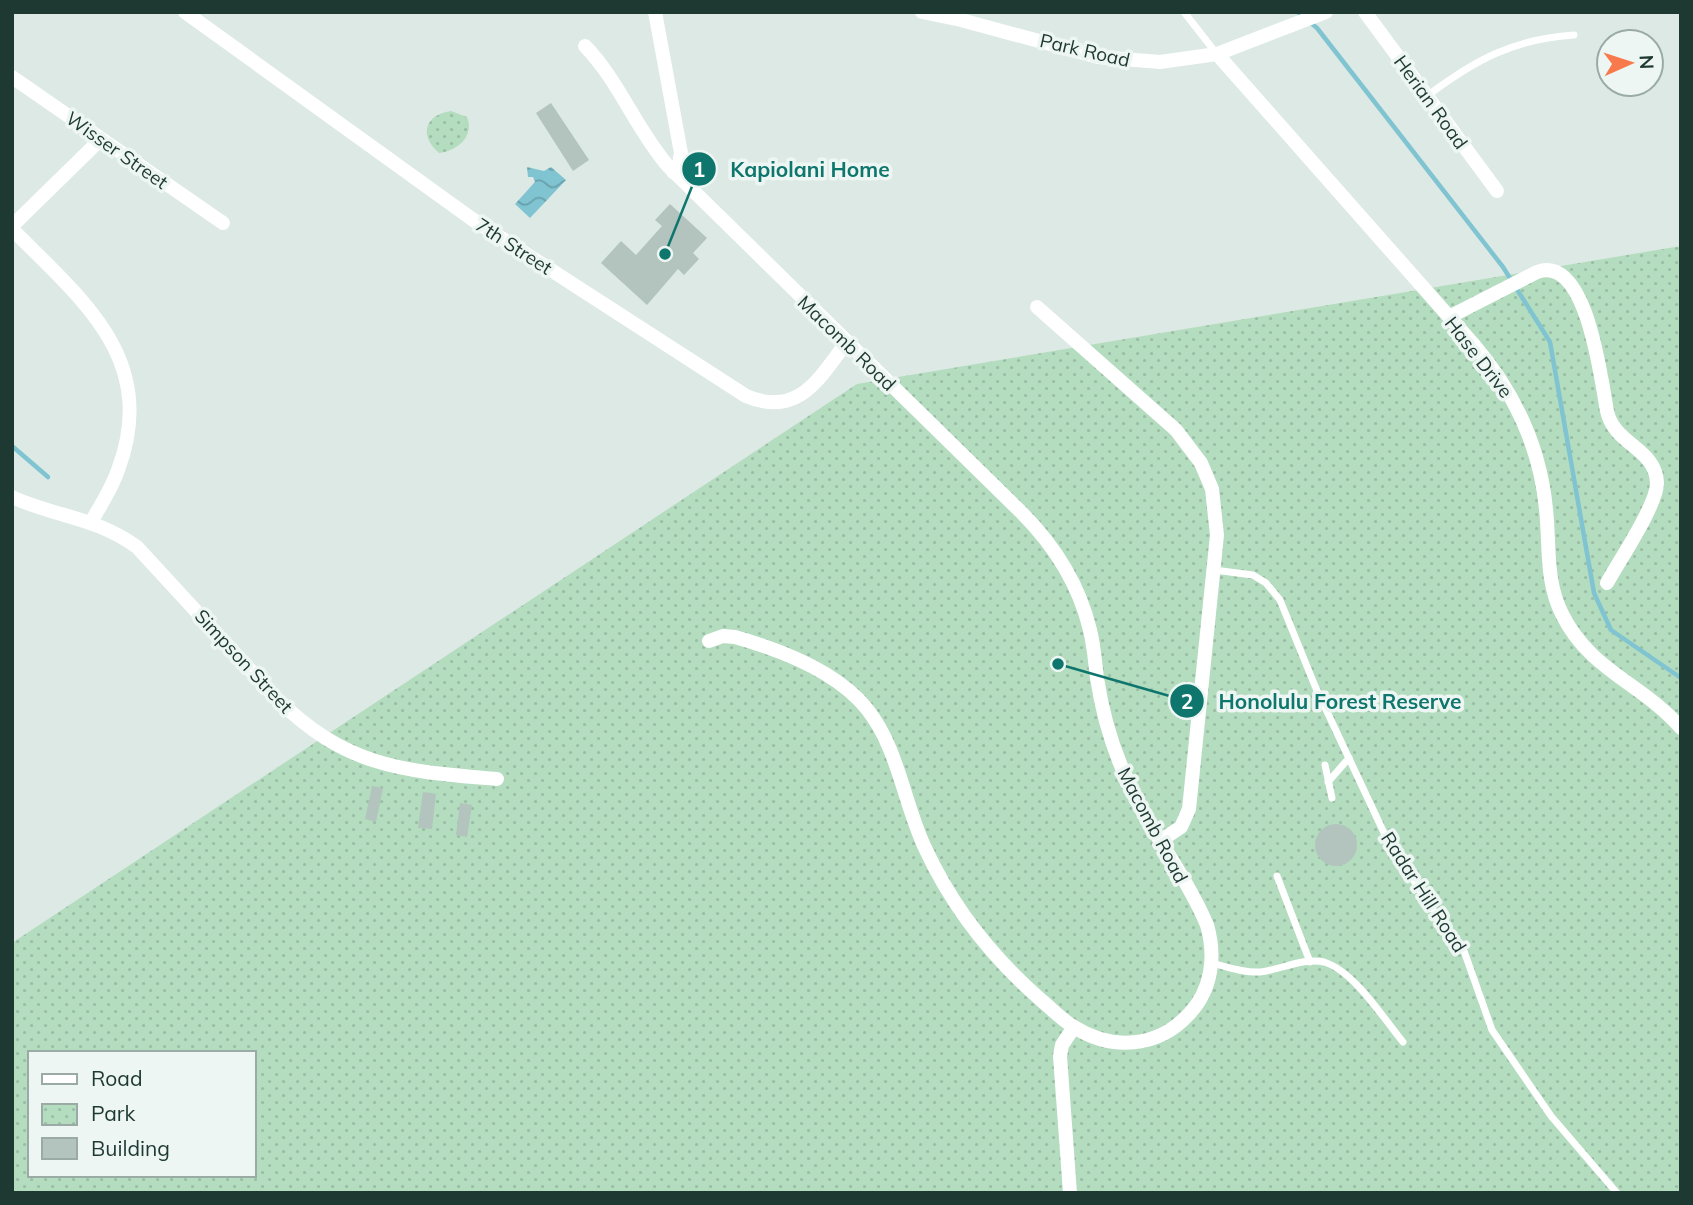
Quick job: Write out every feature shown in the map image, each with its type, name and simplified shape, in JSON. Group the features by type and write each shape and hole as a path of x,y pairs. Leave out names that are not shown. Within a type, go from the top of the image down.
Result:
{"street":[{"name":"7th Street","path":"186,12 472,219 746,396 773,403 801,396 816,384 846,343"},
{"path":"655,12 681,153 673,172"},
{"name":"Park Road","path":"922,12 1119,60 1169,62 1217,54 1326,12"},
{"name":"Herian Road","path":"1366,12 1497,191"},
{"name":"Macomb Road","path":"584,46 611,78 643,135 673,172 1036,527 1061,561 1086,614 1101,704 1116,754 1137,800 1207,925 1211,937 1212,964 1206,988 1193,1011 1162,1035 1136,1044 1099,1039 1074,1027 1008,969 976,933 954,901 934,867 914,823 884,736 857,697 835,679 809,664 735,637 723,636 709,641"},
{"name":"Hase Drive","path":"1217,54 1500,377 1528,432 1544,491 1550,578 1569,627 1604,667 1662,708 1681,728"},
{"name":"Wisser Street","path":"12,77 223,223"},
{"path":"91,522 123,456 129,424 125,376 114,345 97,317 12,228 101,139"},
{"path":"1449,317 1542,270 1553,270 1566,278 1585,314 1595,344 1611,423 1619,436 1648,458 1657,478 1654,500 1606,583"},
{"path":"1037,307 1176,430 1194,451 1207,475 1215,505 1217,535 1214,570 1189,808 1181,827 1160,841"},
{"name":"Simpson Street","path":"12,497 110,529 137,547 276,698 325,737 361,756 400,769 497,779"},
{"path":"1070,1193 1060,1056 1062,1045 1074,1027"}],"lane":[{"path":"1184,12 1217,54"},
{"path":"1427,96 1463,69 1497,51 1539,38 1574,35"},
{"name":"Radar Hill Road","path":"1214,570 1253,575 1274,591 1385,835 1399,859 1465,951 1492,1030 1551,1115 1617,1193"},
{"path":"1328,782 1349,758"},
{"path":"1325,765 1332,798"},
{"path":"1278,876 1310,962"},
{"path":"1212,964 1260,972 1310,962 1324,962 1344,973 1403,1042"}],"green space":[{"path":"451,111 467,117 469,130 458,146 439,153 429,140 427,127 435,117"},
{"path":"1681,246 1681,1193 12,1193 12,943 857,384"}],"water":[{"path":"527,167 544,171 551,167 566,180 530,218 515,204 535,182 533,177 528,177"}],"building":[{"path":"551,103 589,160 573,171 536,113"},
{"path":"670,204 707,238 693,253 699,259 684,275 678,269 647,305 601,263 621,241 636,255 662,226 655,220"},
{"path":"372,786 383,788 376,822 365,819"},
{"path":"423,792 436,794 432,829 418,828"},
{"path":"460,803 472,805 467,837 456,835"},
{"path":"1336,824 1351,830 1357,845 1351,860 1336,866 1321,860 1315,845 1321,830"}],"waterway":[{"path":"1298,12 1317,28 1503,267 1550,342 1594,593 1611,630 1681,678"},
{"path":"12,446 48,477"}],"place":[{"name":"Kapiolani Home","path":"665,254"},
{"name":"Honolulu Forest Reserve","path":"1058,664"}]}
